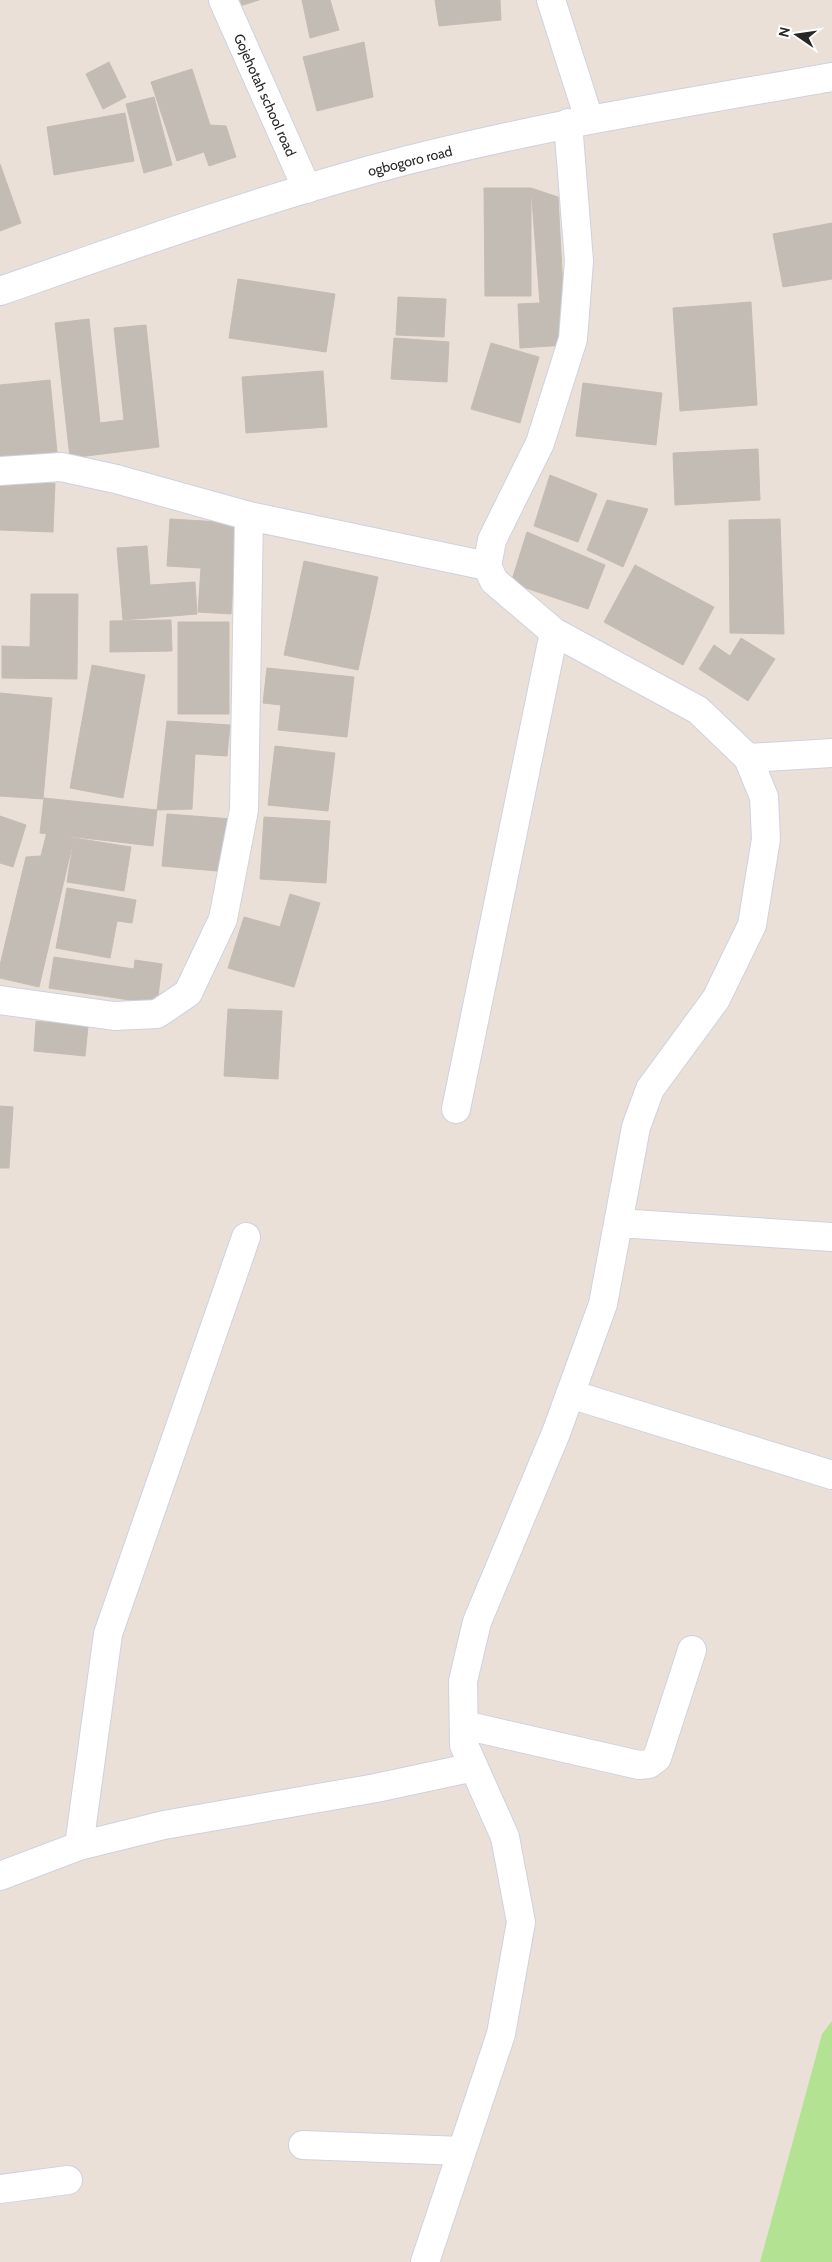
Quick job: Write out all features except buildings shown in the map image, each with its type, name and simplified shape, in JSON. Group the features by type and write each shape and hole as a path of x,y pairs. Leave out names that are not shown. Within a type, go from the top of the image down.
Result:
{"street":[{"name":"Gojehotah school road","path":"223,0 308,189"},
{"path":"425,2262 501,2034 520,1922 504,1837 464,1745 463,1681 477,1622 556,1433 603,1304 636,1127 650,1089 716,999 752,925 766,840 764,797 748,758 698,710 554,632 494,581 487,566 492,540 540,443 573,339 579,261 578,121 551,0"},
{"name":"ogbogoro road","path":"0,291 186,225 375,169 578,121 832,77"},
{"path":"0,471 61,467 116,479 249,516 487,566"},
{"path":"0,1000 114,1016 157,1014 188,994 223,920 244,810 249,516"},
{"path":"456,1108 554,632"},
{"path":"748,758 832,754"},
{"path":"618,1223 832,1237"},
{"path":"79,1846 108,1634 246,1237"},
{"path":"570,1394 832,1475"},
{"path":"464,1725 639,1765 649,1764 657,1758 692,1650"},
{"path":"0,1876 79,1846 164,1825 376,1788 474,1767"},
{"path":"303,2145 462,2151"},
{"path":"0,2189 68,2180"}],"green space":[{"path":"832,2021 832,2262 760,2262 822,2034"}]}
